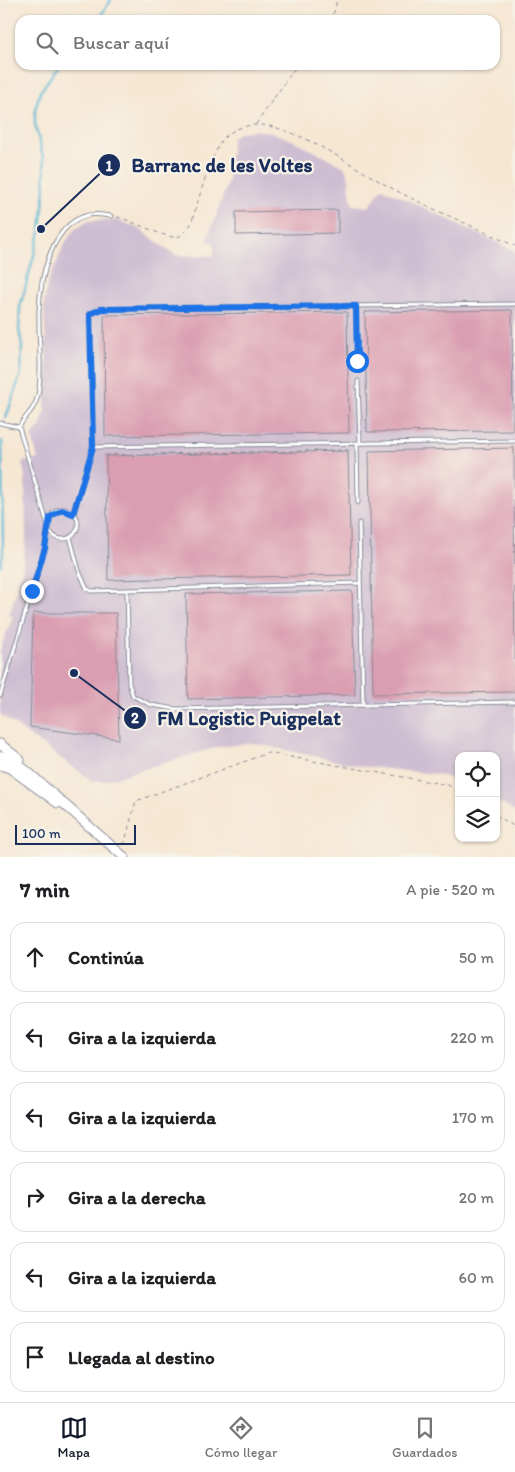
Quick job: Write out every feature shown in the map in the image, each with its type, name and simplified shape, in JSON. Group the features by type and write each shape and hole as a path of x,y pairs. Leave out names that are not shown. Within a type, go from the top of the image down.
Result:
{"street":[{"path":"0,744 44,779 52,792"},
{"path":"0,756 14,761 52,792 123,856"},
{"path":"0,760 11,764 20,775"},
{"path":"0,765 20,775 77,816"}],"lane":[{"path":"19,427 33,411 39,393 38,309 43,275 55,245 62,233 75,221 93,214 111,216"},
{"path":"73,514 93,447 90,314 101,309 515,304"},
{"path":"356,306 357,361"},
{"path":"358,381 358,503"},
{"path":"0,423 19,427"},
{"path":"19,427 48,526 56,537 70,537"},
{"path":"93,447 515,441"},
{"path":"0,696 45,548 50,517 58,511 67,510 73,514 78,525 70,537 79,571 87,589 92,591 360,583"},
{"path":"359,523 363,704"},
{"path":"127,590 128,684 133,696 151,705 176,709 515,702"}],"path":[{"path":"332,15 337,0"},
{"path":"255,125 294,70"},
{"path":"111,216 131,220 169,237 178,236 186,232 191,224 212,160 222,141 238,128 255,125 270,126 294,135 401,193 515,246"},
{"path":"105,454 357,450"},
{"path":"123,856 136,801 268,753 448,785 455,789"},
{"path":"500,818 515,827"}],"shaded area":[{"path":"254,130 271,132 292,140 343,166 348,173 352,205 369,207 382,188 515,251 515,812 500,803 500,752 455,752 455,780 435,774 360,766 253,743 218,747 104,781 92,781 0,714 0,650 13,616 9,615 22,571 26,540 25,477 22,462 38,459 32,437 41,425 45,412 47,377 44,303 47,284 65,243 74,230 88,221 117,220 138,228 175,255 214,256 214,243 207,241 228,182 232,137 241,132"}],"building":[{"path":"338,210 338,233 236,235 236,212"},
{"path":"512,310 513,431 367,432 365,312"},
{"path":"347,312 349,433 105,436 104,315"},
{"path":"514,448 515,692 373,694 369,451"},
{"path":"348,451 351,575 108,580 106,456"},
{"path":"352,591 355,695 188,699 186,594"},
{"path":"33,613 116,613 119,739 30,727"}],"waterway":[{"path":"101,15 111,0"},
{"path":"6,418 21,373 20,307 41,229 45,188 44,161 35,125 35,110 40,92 55,70"},
{"path":"0,566 3,555 2,441"}],"place":[{"name":"Barranc de les Voltes","path":"41,229"},
{"name":"FM Logistic Puigpelat","path":"74,673"}],"route":[{"path":"32,591 45,548 50,517 62,510 67,510 73,514 93,447 90,314 101,309 356,306 357,361"}]}
